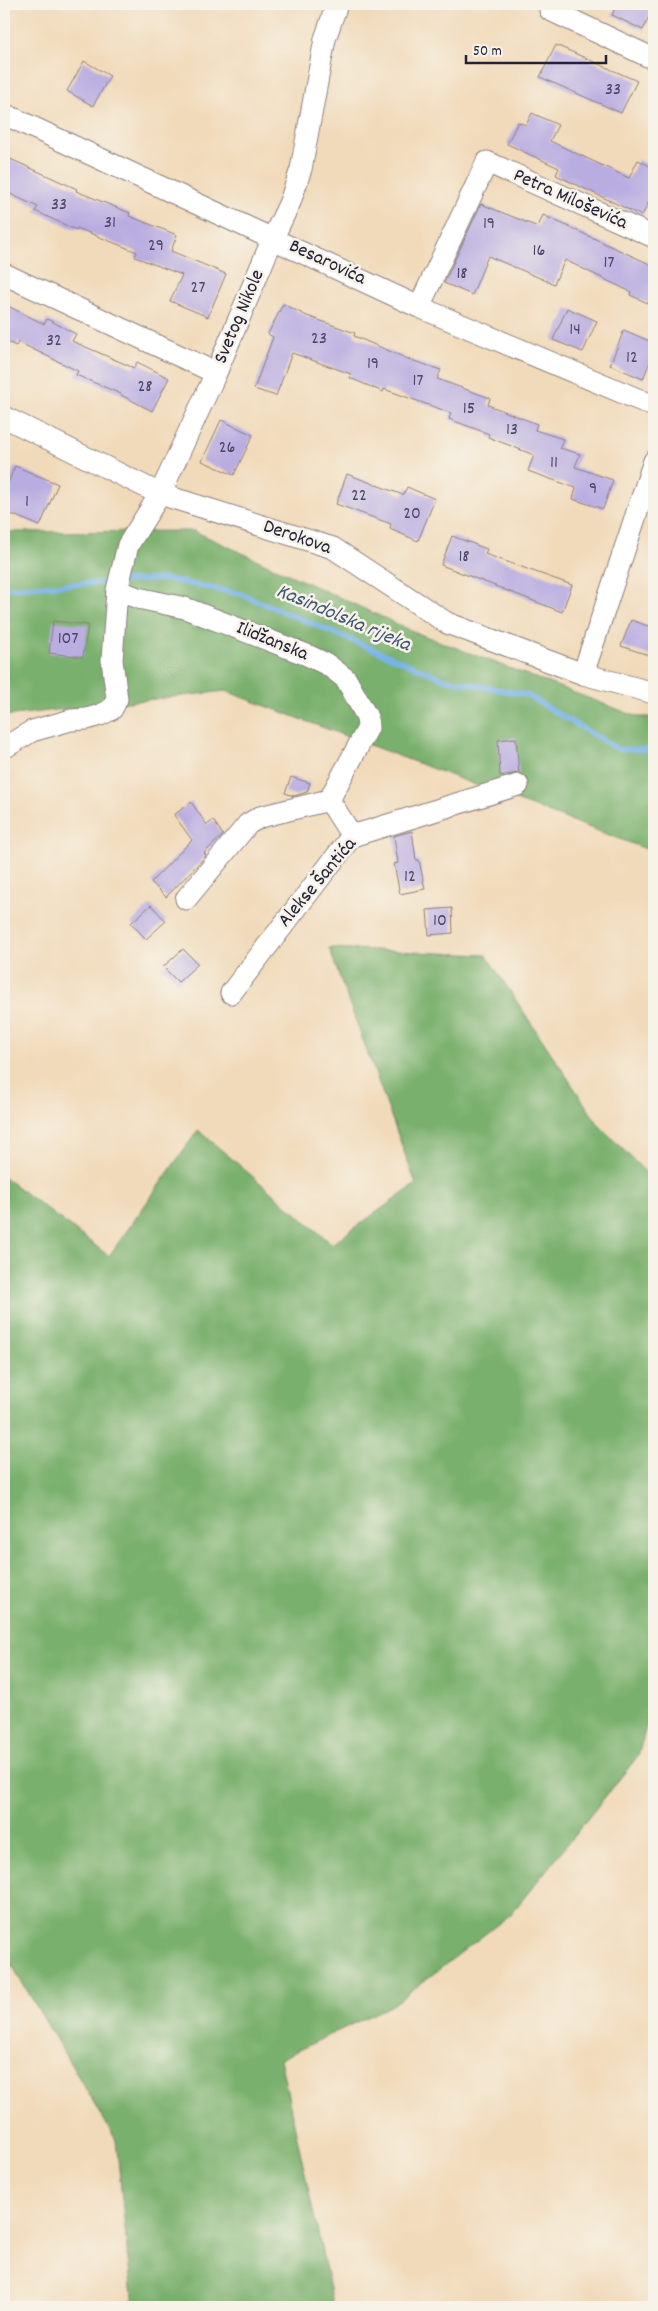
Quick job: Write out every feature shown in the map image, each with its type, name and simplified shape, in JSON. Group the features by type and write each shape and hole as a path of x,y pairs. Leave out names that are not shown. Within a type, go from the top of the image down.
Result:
{"street":[{"name":"Svetog Nikole","path":"117,590 128,544 160,494 216,373 290,202 301,169 325,39 337,4"},
{"path":"550,10 654,59"},
{"name":"Besarovića","path":"4,114 419,307 654,406"},
{"name":"Petra Miloševića","path":"419,307 487,162 654,238"},
{"path":"4,274 216,373"},
{"name":"Derokova","path":"4,417 160,494 333,548 447,623 583,674 654,693"},
{"path":"583,674 654,461"},
{"path":"4,748 32,731 71,720 87,719 112,709 116,699 112,660 117,590"},
{"name":"Ilidžanska","path":"117,590 138,598 185,608 328,665 346,679 366,716 368,728 329,800"},
{"name":"Alekse Šantića","path":"231,992 352,836 518,785"},
{"path":"186,899 248,824 260,817 329,800 352,836"}],"green space":[{"path":"194,531 417,633 638,717 654,717 654,852 226,691 4,716 4,532"},
{"path":"329,948 486,955 598,1124 654,1181 654,1698 638,1756 511,1914 394,2004 280,2059 334,2307 133,2307 116,2140 7,1957 4,1962 4,1177 109,1256 198,1130 332,1244 416,1184"}],"building":[{"path":"617,4 654,5 643,30 612,15"},
{"path":"556,45 637,81 621,113 540,77"},
{"path":"84,61 110,76 93,106 67,91"},
{"path":"532,113 558,125 550,141 629,178 638,160 654,168 654,191 642,216 556,175 559,168 507,144 518,122 526,125"},
{"path":"8,158 77,189 76,191 130,213 129,216 177,235 171,251 226,274 208,317 170,301 182,275 135,257 137,252 77,228 76,230 35,211 38,207 4,191 4,168"},
{"path":"481,204 538,227 543,215 654,266 654,306 630,295 631,292 565,260 554,284 488,256 472,295 444,283"},
{"path":"4,304 44,324 47,319 76,334 72,341 134,368 137,362 169,378 152,411 121,394 76,375 78,371 18,342 16,346 4,340"},
{"path":"283,304 307,316 355,333 354,336 408,359 441,370 437,379 490,398 488,405 537,424 535,430 563,439 560,448 580,454 575,467 613,480 603,509 573,499 576,488 528,471 534,455 488,437 489,434 449,419 451,413 384,389 383,392 350,378 351,374 292,353 276,396 254,389 273,337 268,334"},
{"path":"567,308 597,321 583,352 553,340"},
{"path":"624,330 654,343 654,351 643,379 610,365"},
{"path":"221,420 253,435 234,475 202,461"},
{"path":"15,466 58,484 40,526 4,511 4,493"},
{"path":"347,474 403,495 407,487 435,499 418,541 390,529 391,524 336,504"},
{"path":"452,536 487,549 485,554 572,585 562,612 441,565"},
{"path":"631,620 654,628 654,657 621,646"},
{"path":"53,621 88,625 83,657 49,653"},
{"path":"516,738 519,773 500,776 498,740"},
{"path":"291,777 310,783 307,792 294,796 285,793"},
{"path":"191,802 207,825 213,820 223,835 204,853 206,855 204,858 166,897 151,882 192,840 174,815"},
{"path":"412,831 416,860 419,860 425,889 400,894 394,864 398,863 394,836"},
{"path":"151,905 166,921 146,939 131,923"},
{"path":"452,908 453,933 429,935 427,910"},
{"path":"183,949 198,964 178,982 163,967"}],"waterway":[{"name":"Kasindolska rijeka","path":"124,581 165,579 241,594 444,679 527,695 617,749 654,750"},
{"name":"Kasindolska rijeka","path":"4,588 115,582"}]}
